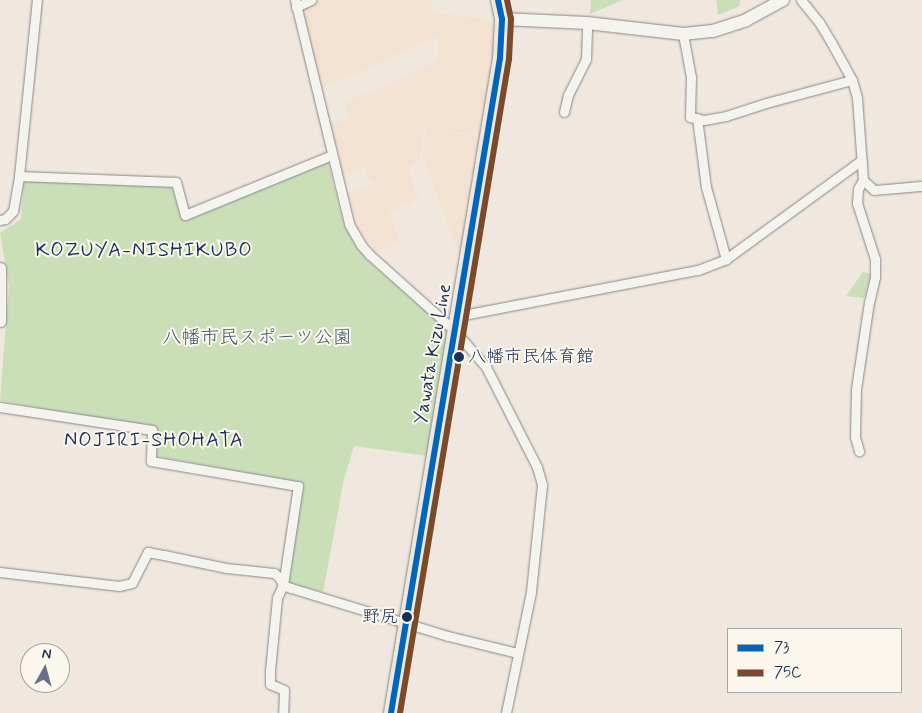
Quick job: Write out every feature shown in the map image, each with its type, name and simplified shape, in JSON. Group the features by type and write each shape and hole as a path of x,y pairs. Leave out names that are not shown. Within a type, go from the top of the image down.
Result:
{"main road":[{"name":"Yawata Kizu Line","path":"391,713 500,58 502,19 498,0"},
{"path":"502,19 587,23 684,34 713,32 746,20 783,0"}],"street":[{"path":"0,220 6,219 13,211 19,176 37,0"},
{"path":"311,0 295,3 349,224 361,245 379,264 455,331 486,367 537,467 542,484 531,592 506,713"},
{"path":"801,0 819,22 852,80 857,98 863,180 858,189 857,203 875,259 875,277 868,302 856,390 855,437 859,452"},
{"path":"564,112 568,95 586,59 587,23"},
{"path":"684,34 690,77 690,117 704,120 726,116 852,80"},
{"path":"696,118 706,187 726,259"},
{"path":"19,176 176,182 185,215 332,155"},
{"path":"458,316 698,270 726,259 862,160"},
{"path":"863,180 874,190 922,186"},
{"path":"0,268 0,321"},
{"path":"0,407 152,430 151,461 298,486 283,585 277,598 270,672 270,684 284,690 283,713"},
{"path":"0,572 119,586 132,583 148,552 226,568 274,573 279,577 283,585 407,624 517,653"}],"shaded area":[{"path":"320,0 431,0 433,12 495,21 494,44 438,36 321,89 301,8"},
{"path":"439,37 494,45 479,135 424,128 420,159 409,168 371,183 364,166 342,174 330,126 350,118 344,104 439,60"},
{"path":"426,129 478,137 460,258 423,157"},
{"path":"408,169 418,199 389,212 400,243 377,252 356,226 348,194"}],"green space":[{"path":"591,0 623,0 590,14"},
{"path":"716,0 740,0 740,6 718,15"},
{"name":"八幡市民スポーツ公園","path":"328,162 344,224 355,245 367,260 450,332 428,456 354,446 344,479 323,592 287,583 303,483 156,456 157,429 0,401 9,286 0,233 21,219 24,181 171,186 183,220"},
{"path":"863,272 871,274 864,298 846,296"}],"transit line":[{"name":"73","path":"391,713 500,58 502,19 498,0"},
{"name":"75C","path":"400,713 509,59 511,19 507,0"}],"place":[{"name":"八幡市民体育館","path":"459,357"},
{"name":"野尻","path":"407,617"}],"district":[{"name":"KOZUYA-NISHIKUBO","path":"144,250"},
{"name":"NOJIRI-SHOHATA","path":"154,440"}]}
